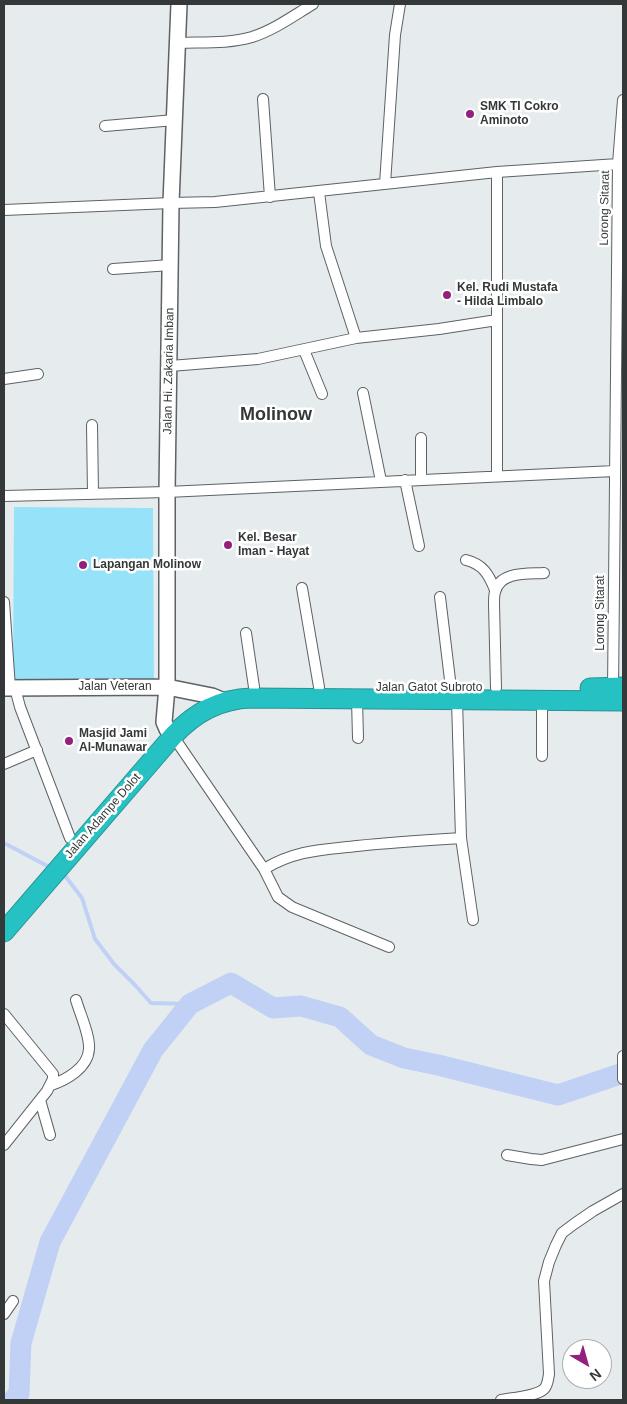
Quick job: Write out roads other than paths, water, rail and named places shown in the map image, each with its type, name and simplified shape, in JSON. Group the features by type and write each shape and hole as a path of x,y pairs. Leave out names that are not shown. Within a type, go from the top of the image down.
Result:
{"highway":[{"name":"Jalan Gatot Subroto","path":"227,696 254,687 307,691 454,694 542,700 618,694"},
{"name":"Jalan Gatot Subroto","path":"227,696 307,691 357,699 454,694 496,688 618,694"},
{"name":"Jalan Adampe Dolot","path":"59,858 70,838 170,732 180,728 227,696"},
{"name":"Jalan Adampe Dolot","path":"4,932 59,858 170,732"},
{"name":"Jalan Adampe Dolot","path":"4,916 45,875"}],"main road":[{"name":"Jalan Hi. Zakaria Imban","path":"170,732 164,722 167,687 167,492 171,203 179,4"},
{"name":"Jalan Veteran","path":"9,688 167,687 227,696"}],"street":[{"path":"178,43 226,41 251,37 284,23 312,4"},
{"path":"385,184 395,35 400,4"},
{"path":"263,99 270,197"},
{"path":"618,164 623,100"},
{"path":"105,126 175,120"},
{"name":"Lorong Sitarat","path":"4,210 215,202 497,172 618,164 620,272 615,471 618,694"},
{"path":"497,172 497,476"},
{"path":"319,192 326,246 356,338"},
{"path":"113,269 171,265"},
{"path":"170,366 258,359 356,338 439,329 497,320"},
{"path":"304,350 322,394"},
{"path":"4,379 38,374"},
{"path":"364,393 381,481"},
{"path":"92,424 94,494"},
{"path":"421,480 422,438"},
{"path":"4,496 167,492 615,471"},
{"path":"406,480 419,546"},
{"path":"466,560 474,562 483,569 490,578 495,590 496,688"},
{"path":"495,590 500,582 508,577 544,573"},
{"path":"302,588 307,691"},
{"path":"440,597 454,694 461,838 473,920"},
{"path":"4,602 9,688 20,707 70,838"},
{"path":"246,633 254,687"},
{"path":"357,699 358,738"},
{"path":"542,700 542,756"},
{"path":"170,732 264,870 278,897 286,904 389,947"},
{"path":"4,764 37,750"},
{"path":"264,870 283,859 307,851 380,843 461,838"},
{"path":"51,1085 74,1074 84,1063 89,1051 89,1040 76,1000"},
{"path":"4,1014 53,1074 51,1085 4,1145"},
{"path":"623,1057 623,1080"},
{"path":"40,1100 50,1135"},
{"path":"507,1155 542,1160 623,1139"},
{"path":"501,1400 537,1393 543,1390 547,1383 549,1374 544,1281 549,1262 562,1233 593,1211 623,1194"},
{"path":"4,1314 14,1301"}],"waterway":[{"path":"4,843 53,869"},
{"path":"61,874 66,877 82,898 95,939 114,964 151,1003 190,1004"},
{"path":"13,1400 19,1394 21,1343 50,1242 153,1050 190,1004 231,983 273,1008 301,1006 340,1017 371,1045 404,1058 558,1095 623,1073"}],"place":[{"name":"SMK TI Cokro Aminoto","path":"470,114"},
{"name":"Kel. Rudi Mustafa - Hilda Limbalo","path":"447,295"},
{"name":"Kel. Besar Iman - Hayat","path":"228,545"},
{"name":"Lapangan Molinow","path":"83,565"},
{"name":"Masjid Jami Al-Munawar","path":"69,741"}],"district":[{"name":"Molinow","path":"276,415"}]}
